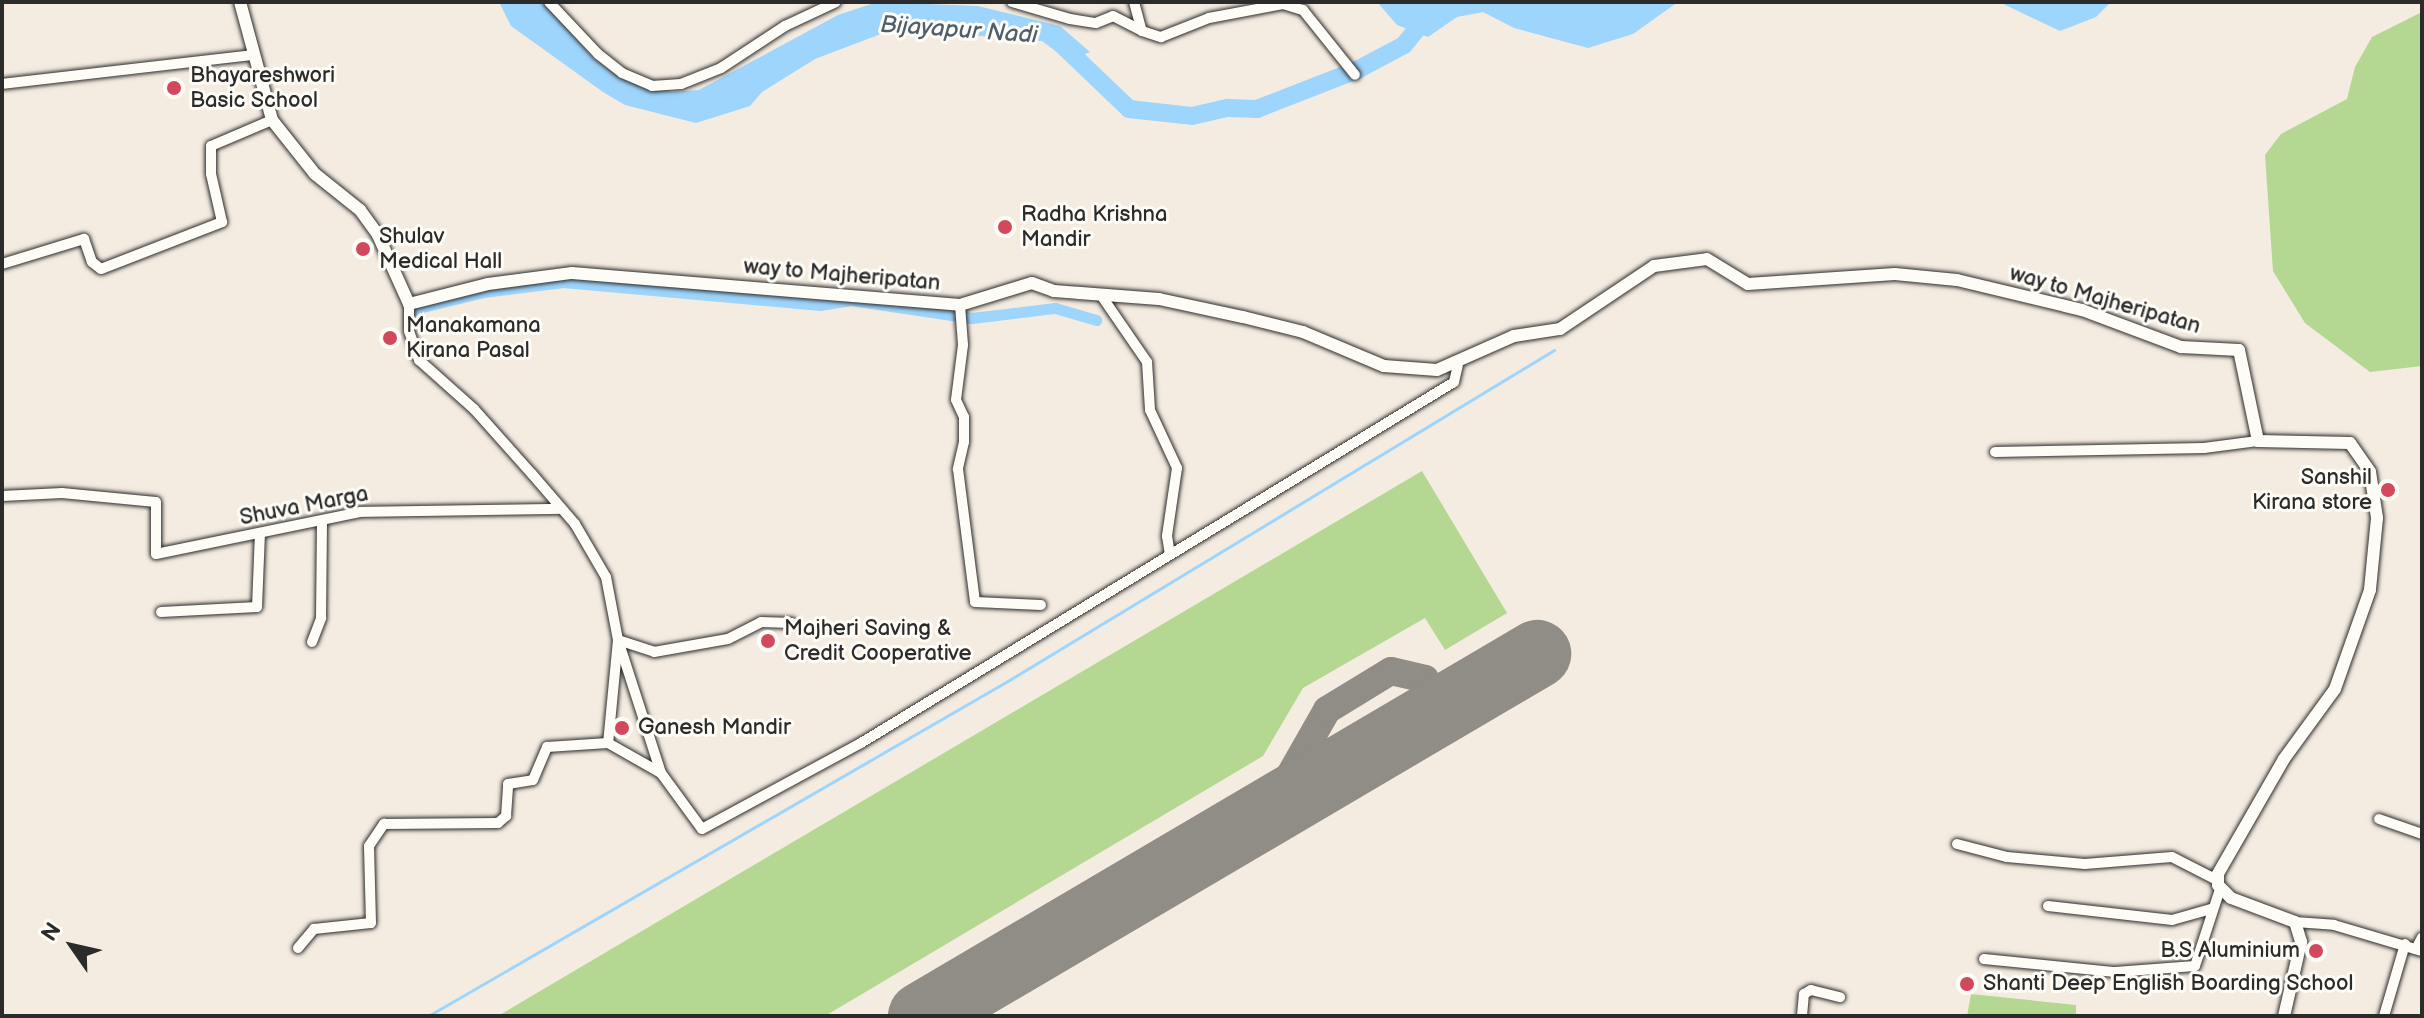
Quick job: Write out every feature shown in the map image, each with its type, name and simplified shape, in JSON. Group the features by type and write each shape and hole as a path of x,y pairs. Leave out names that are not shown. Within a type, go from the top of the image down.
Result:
{"main road":[{"path":"240,2 272,120 315,174 360,210 377,233 409,304"},
{"name":"way to Majheripatan","path":"409,304 488,284 572,273 960,305 1032,283 1103,298 1159,299 1243,317 1303,332 1384,366 1437,370 1458,365 1514,336 1560,329 1654,266 1707,259 1748,284 1930,275 2082,310 2181,347 2239,350 2258,441"},
{"path":"2258,441 2343,440 2358,448 2370,472 2378,537 2370,590 2335,689 2260,795 2219,884 2231,898 2295,922 2301,942 2284,1016"}],"street":[{"path":"549,2 598,54 622,73 652,86 681,84 721,68 785,26 836,2"},
{"path":"1012,2 1070,19 1096,23 1113,16 1161,37 1209,18 1283,4 1303,10 1353,71"},
{"path":"1134,2 1142,31"},
{"path":"2,84 253,55"},
{"path":"2,264 84,239 92,262 101,269 222,222 211,174 211,146 272,120"},
{"path":"1103,298 1147,362 1150,410 1177,468 1167,536 1170,555"},
{"path":"409,304 409,331 419,360 474,409 561,509 606,577 618,640 661,773 698,826 705,827 861,743 1454,382 1458,365"},
{"path":"960,305 963,345 956,400 964,417 964,442 958,469 975,602 1041,605"},
{"path":"1995,452 2204,448 2258,441"},
{"name":"Shuva Marga","path":"2,496 62,493 156,502 156,554 360,512 561,509"},
{"path":"312,642 321,618 322,521"},
{"path":"161,612 257,607 260,533"},
{"path":"618,640 654,652 728,639 761,622 792,623"},
{"path":"608,743 618,640"},
{"path":"298,948 314,929 371,923 369,846 384,824 498,823 506,816 508,784 533,780 547,747 608,743 661,773"},
{"path":"2379,819 2422,834"},
{"path":"1957,844 2007,857 2085,864 2172,857 2219,884 2195,966 2115,972 1984,959"},
{"path":"2048,906 2172,920 2211,909"},
{"path":"2295,922 2334,925 2415,948"},
{"path":"2384,1016 2422,937"},
{"path":"1802,1016 1804,994 1811,990 1840,997"}],"green space":[{"path":"2422,12 2422,366 2370,372 2305,323 2273,271 2265,155 2281,134 2347,99 2355,67 2372,37"},
{"path":"1422,471 1507,613 1445,650 1425,618 1303,688 1263,756 825,1016 498,1016"},
{"path":"1971,994 2076,1005 2076,1016 1967,1016"}],"water":[{"path":"499,2 544,2 593,58 619,77 672,92 699,90 838,15 877,2 978,6 1060,26 1090,52 1069,61 1042,41 894,29 815,59 762,92 750,106 696,123 625,105 603,92 511,26"},
{"path":"1678,2 1633,34 1588,48 1514,28 1483,12 1457,17 1428,37 1397,25 1378,3"},
{"path":"1999,2 2111,2 2096,17 2060,31"}],"waterway":[{"name":"Bijayapur Nadi","path":"1059,42 1129,109 1192,116 1228,108 1257,109 1357,70 1404,45 1439,2"},
{"path":"414,309 483,292 563,282 820,305 851,300 972,318 1055,308 1096,320"},
{"path":"428,1016 1011,679 1554,350"}],"taxiway":[{"path":"1245,825 1278,796 1327,710 1391,671 1425,679 1441,703 1438,727 1429,739 1413,749 1359,758"}],"runway":[{"path":"922,1016 1537,654"}],"place":[{"name":"Bhayareshwori Basic School","path":"174,88"},
{"name":"Radha Krishna Mandir","path":"1005,227"},
{"name":"Shulav Medical Hall","path":"363,249"},
{"name":"Manakamana Kirana Pasal","path":"390,338"},
{"name":"Sanshil Kirana store","path":"2388,490"},
{"name":"Majheri Saving & Credit Cooperative","path":"768,641"},
{"name":"Ganesh Mandir","path":"622,728"},
{"name":"B.S Aluminium","path":"2316,951"},
{"name":"Shanti Deep English Boarding School","path":"1967,984"}]}
